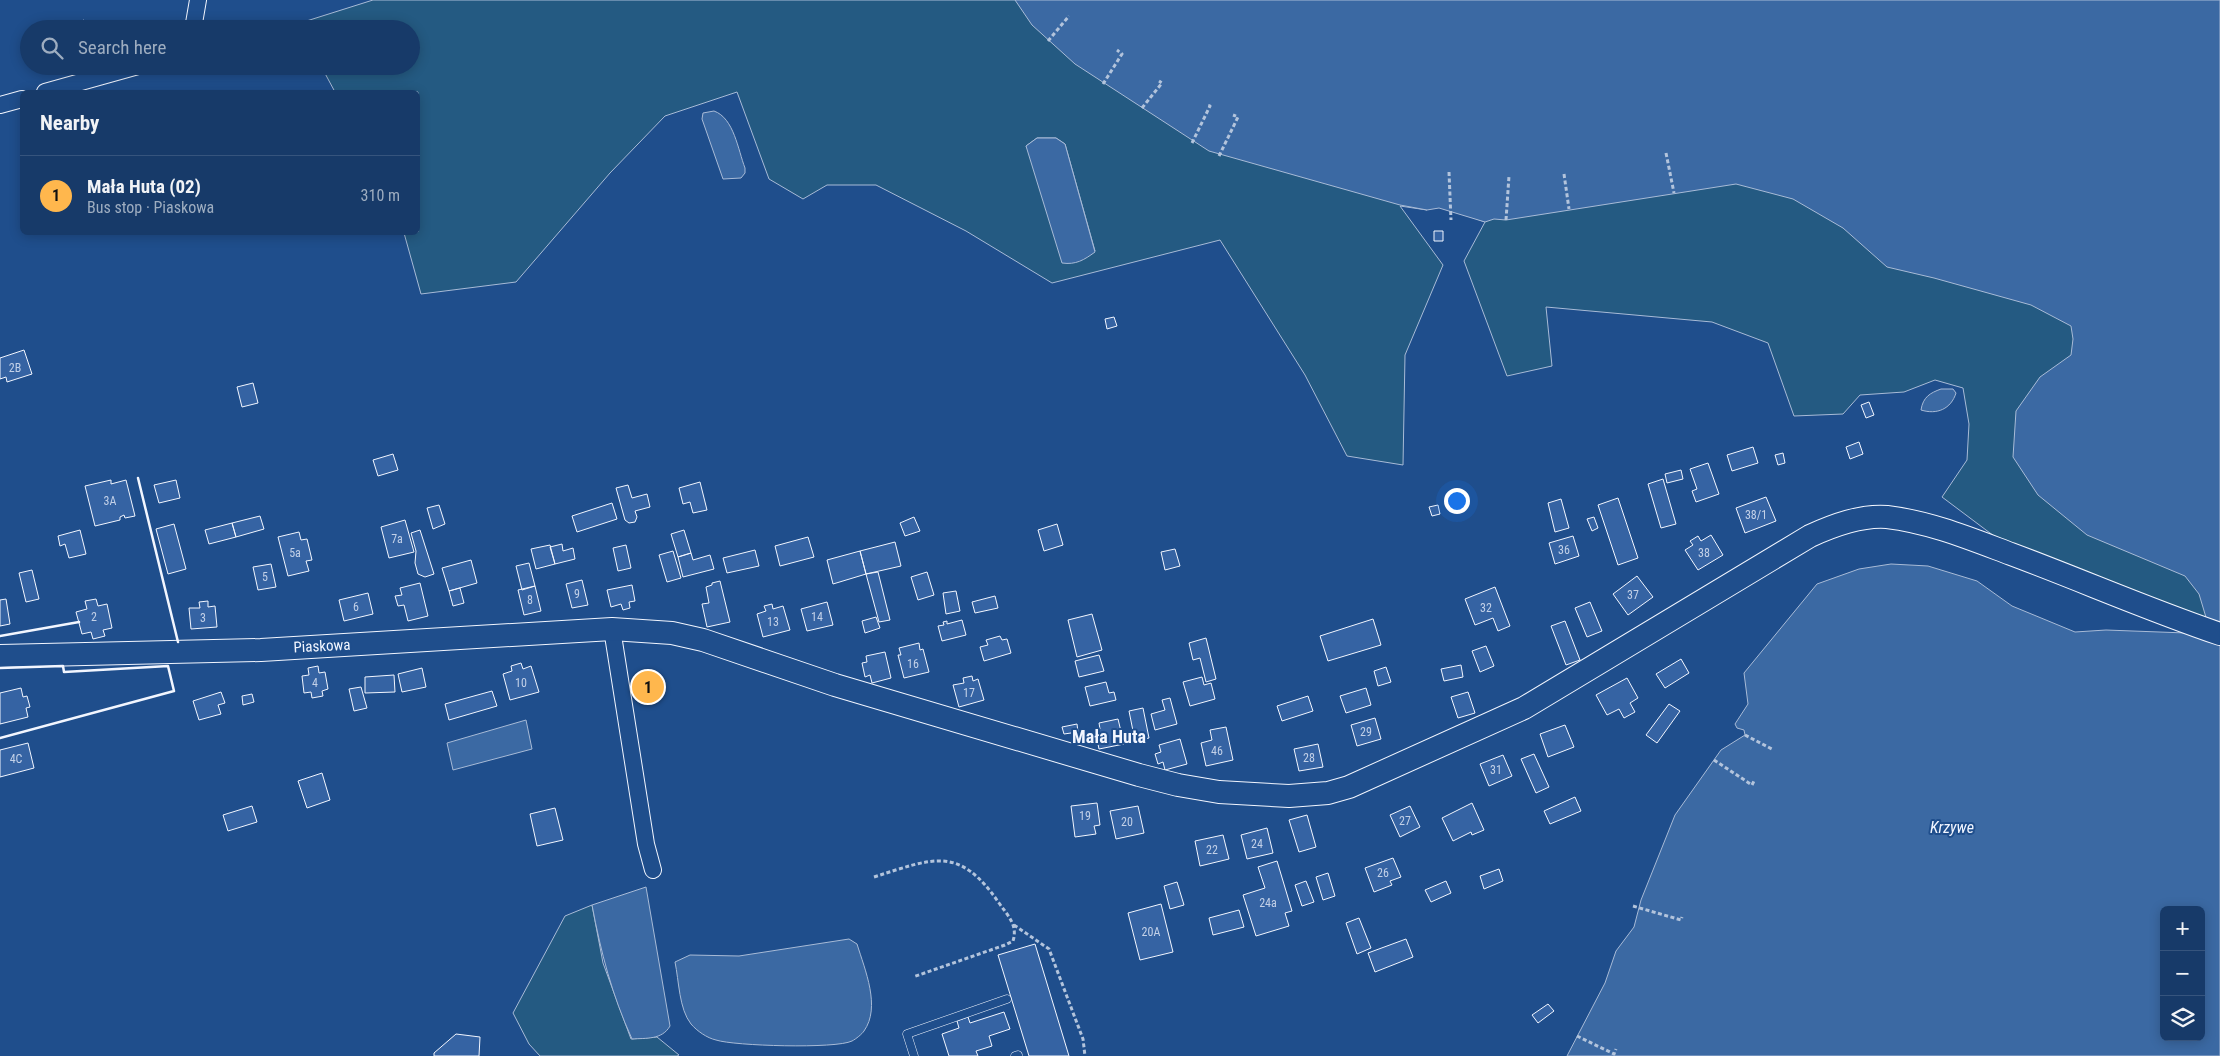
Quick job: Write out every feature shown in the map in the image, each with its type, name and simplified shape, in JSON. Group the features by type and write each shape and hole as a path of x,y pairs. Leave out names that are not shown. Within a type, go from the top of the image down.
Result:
{"street":[{"path":"195,20 198,0"},
{"path":"52,90 106,75"},
{"path":"0,105 20,100"},
{"name":"Piaskowa","path":"0,656 261,650 612,629 672,633 703,640 835,685 1139,775 1219,792 1290,796 1328,793 1349,787 1524,708 1810,536 1833,526 1861,519 1885,517 1940,529 2077,579 2158,613 2220,634"},
{"path":"612,629 646,844 653,870"}],"lane":[{"path":"914,1056 906,1034 1006,999"}],"path":[{"path":"1048,42 1070,16"},
{"path":"1102,84 1122,54 1117,50"},
{"path":"1142,108 1162,83 1159,81"},
{"path":"1192,143 1210,106 1206,105"},
{"path":"1220,156 1238,117 1233,115"},
{"path":"1666,153 1674,193"},
{"path":"1449,172 1451,220"},
{"path":"1564,174 1569,209"},
{"path":"1506,220 1508,176"},
{"path":"1745,735 1772,749"},
{"path":"1714,760 1752,785 1754,781"},
{"path":"874,877 910,865 945,860 958,863 970,869 986,883 1014,924 1049,949 1082,1039 1084,1056"},
{"path":"1633,906 1681,920 1682,918"},
{"path":"913,977 1013,941 1015,934 1014,924"},
{"path":"1577,1036 1614,1055 1616,1049"}],"shaded area":[{"path":"373,0 1049,0 1427,210 1400,206 1443,265 1405,355 1403,465 1347,456 1305,375 1220,240 1052,283 966,231 876,185 827,185 803,199 769,179 737,92 665,116 610,173 516,282 421,294 405,235 420,235 420,90 334,90 326,75 420,75 420,20 310,20","holes":["1037,138 1056,138 1065,144 1095,251 1026,146"]},
{"path":"1666,152 2071,281 2199,568 2208,624 1994,536 1942,497 1967,460 1969,424 1963,388 1935,380 1904,392 1860,395 1843,414 1794,416 1768,343 1712,322 1546,307 1552,366 1507,376 1464,261 1485,222 1463,214"},
{"path":"592,905 603,963 631,1039 657,1037 679,1055 540,1056 529,1044 513,1013 565,916"}],"water":[{"name":"Krzywe","path":"1015,0 2220,0 2220,1056 1567,1056 1605,983 1616,951 1634,927 1641,900 1675,815 1721,750 1745,735 1744,730 1737,728 1735,724 1748,704 1744,673 1817,584 1859,569 1891,564 1928,566 1977,581 2012,606 2075,632 2106,630 2186,633 2208,624 2199,594 2185,576 2087,535 2038,495 2013,457 2016,411 2040,377 2071,355 2073,339 2071,326 2031,305 1887,267 1843,228 1793,199 1736,184 1506,220 1494,219 1485,222 1439,208 1427,210 1400,205 1209,151 1075,64 1032,25"},
{"path":"714,111 721,115 731,127 745,168 745,173 741,178 723,179 702,119 703,113"},
{"path":"1037,138 1056,138 1065,144 1095,252 1080,261 1062,263 1026,146"},
{"path":"1941,389 1953,389 1956,393 1951,403 1938,411 1921,410 1923,402 1928,396"},
{"path":"526,720 532,749 453,770 447,743"},
{"path":"646,887 670,1026 667,1031 658,1036 632,1039 608,974 592,905"},
{"path":"849,939 857,944 870,988 871,1000 869,1021 863,1032 852,1041 842,1044 807,1046 726,1042 702,1034 693,1027 687,1018 682,1003 675,962 690,955 739,956"}],"building":[{"path":"1434,231 1443,231 1443,241 1434,241"},
{"path":"1114,317 1117,326 1107,329 1105,319"},
{"path":"24,350 32,374 7,382 6,377 0,379 0,358"},
{"path":"253,383 258,403 242,407 237,387"},
{"path":"1869,402 1874,415 1866,418 1861,405"},
{"path":"1859,442 1863,454 1850,459 1846,447"},
{"path":"1753,447 1758,463 1732,471 1727,455"},
{"path":"1783,453 1785,463 1778,465 1775,455"},
{"path":"393,454 398,470 378,476 373,460"},
{"path":"1708,463 1719,494 1696,502 1692,491 1697,489 1690,469"},
{"path":"1681,470 1683,479 1667,483 1665,474"},
{"path":"1663,479 1676,524 1661,528 1648,484"},
{"path":"111,480 111,484 126,480 135,516 125,518 124,515 120,517 120,520 95,526 85,486"},
{"path":"176,480 180,498 159,503 154,485"},
{"path":"700,482 707,510 693,513 690,502 683,504 679,488"},
{"path":"628,485 632,498 647,494 650,507 635,511 637,517 635,522 629,523 625,520 616,488"},
{"path":"1766,497 1776,521 1745,533 1736,508"},
{"path":"1618,498 1638,558 1618,565 1598,505"},
{"path":"1561,499 1569,528 1555,532 1548,503"},
{"path":"612,503 617,519 577,532 572,516"},
{"path":"439,505 445,524 433,529 427,508"},
{"path":"1438,505 1440,514 1432,516 1429,507"},
{"path":"260,516 264,529 236,537 232,523"},
{"path":"914,517 920,531 905,536 900,523"},
{"path":"1594,517 1598,528 1592,531 1587,519"},
{"path":"405,520 414,552 389,558 381,527"},
{"path":"232,523 236,537 209,544 205,530"},
{"path":"174,524 186,569 168,574 156,529"},
{"path":"1057,524 1063,545 1044,551 1038,530"},
{"path":"80,530 86,554 69,558 65,544 60,546 58,536"},
{"path":"420,530 434,574 425,577 418,574 415,563 416,551 411,533"},
{"path":"684,530 691,553 678,557 671,534"},
{"path":"299,532 301,540 307,539 312,560 306,561 309,571 288,576 278,537"},
{"path":"1711,535 1723,555 1698,570 1685,550 1693,545 1690,541 1698,536 1701,541"},
{"path":"1573,536 1579,556 1555,564 1549,543"},
{"path":"808,537 814,557 780,566 775,546"},
{"path":"895,542 901,566 866,574 860,551"},
{"path":"562,544 563,551 573,548 575,559 555,564 550,547"},
{"path":"550,545 555,564 536,569 531,549"},
{"path":"626,545 631,568 618,571 613,548"},
{"path":"1175,549 1180,566 1165,570 1161,552"},
{"path":"755,550 759,566 727,573 723,558"},
{"path":"673,551 681,578 667,582 659,555"},
{"path":"860,551 866,574 833,584 827,560"},
{"path":"691,553 693,560 710,555 714,569 683,577 678,557"},
{"path":"471,560 477,583 449,591 442,568"},
{"path":"529,563 535,586 522,590 516,566"},
{"path":"271,564 276,587 258,590 253,567"},
{"path":"32,570 39,599 26,602 19,573"},
{"path":"878,572 890,620 879,622 866,574"},
{"path":"927,572 934,595 918,600 911,577"},
{"path":"1637,576 1653,597 1628,615 1613,594"},
{"path":"582,580 588,605 572,608 566,584"},
{"path":"720,581 730,622 707,627 702,604 709,603 706,587"},
{"path":"420,583 428,616 408,621 404,605 398,606 395,596 402,595 400,588"},
{"path":"632,585 635,601 629,602 630,608 623,610 621,604 611,607 607,590"},
{"path":"535,586 541,611 524,615 518,590"},
{"path":"1495,587 1510,626 1498,631 1493,618 1475,625 1465,599"},
{"path":"460,588 464,603 453,606 449,591"},
{"path":"956,591 960,611 946,614 943,593"},
{"path":"368,593 373,614 344,621 339,600"},
{"path":"995,596 998,608 975,613 972,602"},
{"path":"6,599 10,624 0,626 0,600"},
{"path":"96,599 98,606 107,604 112,628 103,630 105,636 93,639 91,632 82,634 76,612 87,609 85,601"},
{"path":"208,601 208,607 215,606 217,627 191,629 189,608 200,608 199,602"},
{"path":"827,602 833,625 807,631 801,609"},
{"path":"1590,602 1602,631 1587,637 1575,608"},
{"path":"772,604 773,609 783,606 790,630 763,637 757,614 766,611 764,606"},
{"path":"1092,614 1102,650 1077,657 1068,620"},
{"path":"876,617 880,628 865,633 862,621"},
{"path":"1373,619 1381,645 1328,661 1320,636"},
{"path":"962,620 966,635 942,641 938,626 944,625 943,622 947,621 947,624"},
{"path":"1565,621 1580,660 1566,665 1551,626"},
{"path":"1000,636 1002,640 1007,639 1011,653 984,661 980,647 988,645 986,640"},
{"path":"1206,638 1216,679 1206,682 1200,658 1193,660 1189,643"},
{"path":"919,643 920,650 923,649 929,672 904,678 898,655 901,655 899,648"},
{"path":"1486,646 1494,666 1480,672 1472,651"},
{"path":"885,652 891,678 872,683 870,675 865,677 862,663 867,662 866,656"},
{"path":"1099,655 1104,671 1079,677 1075,661"},
{"path":"1681,659 1689,673 1665,688 1656,674"},
{"path":"521,663 523,669 531,666 539,692 510,700 503,674 512,671 511,666"},
{"path":"1461,665 1463,677 1444,681 1441,669"},
{"path":"318,666 319,673 325,672 328,689 322,691 323,696 312,698 311,692 304,693 302,676 309,675 308,668"},
{"path":"1386,667 1391,682 1378,686 1374,671"},
{"path":"422,668 426,687 402,692 398,674"},
{"path":"394,675 395,692 365,693 365,677"},
{"path":"972,676 973,681 978,679 984,700 959,707 953,685 964,683 963,678"},
{"path":"1202,677 1204,685 1211,683 1215,699 1190,706 1183,682"},
{"path":"1627,678 1638,698 1630,703 1635,712 1624,718 1619,709 1607,715 1596,695"},
{"path":"1106,682 1109,693 1114,692 1116,700 1090,706 1085,687"},
{"path":"361,687 367,708 354,711 349,689"},
{"path":"21,688 23,697 27,696 30,707 26,708 28,717 0,724 0,693"},
{"path":"1366,688 1371,705 1346,713 1340,696"},
{"path":"492,691 497,706 449,720 445,704"},
{"path":"221,692 225,703 218,705 221,714 199,720 193,701"},
{"path":"1468,692 1475,713 1458,718 1451,697"},
{"path":"252,694 254,702 243,705 242,696"},
{"path":"1308,696 1313,711 1282,721 1277,706"},
{"path":"1170,698 1177,724 1155,730 1151,714 1165,710 1162,700"},
{"path":"1669,704 1680,711 1657,743 1646,735"},
{"path":"1143,708 1149,738 1135,741 1129,711"},
{"path":"1375,718 1381,739 1357,746 1351,725"},
{"path":"1118,719 1124,744 1099,749 1095,730 1100,729 1099,723"},
{"path":"1077,724 1078,732 1064,734 1062,727"},
{"path":"1565,725 1574,747 1548,757 1540,734"},
{"path":"1226,727 1233,760 1206,766 1201,743 1212,740 1210,730"},
{"path":"1180,739 1187,764 1165,770 1163,762 1158,764 1155,754 1161,752 1159,745"},
{"path":"28,743 34,768 0,777 0,750"},
{"path":"1318,744 1323,767 1299,771 1294,749"},
{"path":"1534,754 1549,787 1536,793 1521,759"},
{"path":"1503,755 1512,776 1489,786 1480,764"},
{"path":"322,773 330,800 307,808 298,781"},
{"path":"1575,797 1581,811 1550,824 1544,811"},
{"path":"1097,803 1100,825 1094,826 1096,834 1075,837 1071,806"},
{"path":"1472,803 1484,830 1472,835 1471,832 1453,841 1442,818"},
{"path":"252,806 257,822 228,831 223,815"},
{"path":"1138,806 1144,833 1116,839 1110,811"},
{"path":"1410,806 1420,827 1400,837 1390,815"},
{"path":"555,808 563,840 537,846 530,814"},
{"path":"1307,815 1316,847 1299,852 1289,820"},
{"path":"1267,828 1273,853 1247,859 1241,835"},
{"path":"1223,835 1229,859 1200,866 1195,841"},
{"path":"1393,858 1401,877 1390,881 1392,885 1374,892 1365,868"},
{"path":"1277,861 1292,911 1285,913 1289,926 1256,936 1243,895 1265,888 1258,867"},
{"path":"1499,869 1503,881 1484,889 1480,876"},
{"path":"1328,873 1335,896 1323,900 1316,877"},
{"path":"1306,881 1314,902 1302,906 1295,885"},
{"path":"1446,881 1451,893 1431,902 1425,890"},
{"path":"1177,882 1184,905 1170,909 1164,886"},
{"path":"1161,904 1173,952 1140,960 1128,913"},
{"path":"1239,910 1244,927 1213,935 1209,918"},
{"path":"1359,918 1371,948 1357,954 1346,923"},
{"path":"1406,939 1413,957 1375,972 1368,953"},
{"path":"1035,944 1069,1056 1029,1056 998,955"},
{"path":"1548,1004 1554,1011 1538,1023 1532,1015"},
{"path":"1004,1012 1010,1029 989,1036 992,1046 976,1051 978,1056 949,1056 942,1034 959,1028 957,1021 968,1017 970,1023"},
{"path":"456,1034 480,1037 479,1056 434,1056 434,1053"}],"wall":[{"path":"138,478 178,642"},
{"path":"0,636 79,622"},
{"path":"0,668 63,666 64,672 168,666 174,691 0,738"}],"place":[{"name":"Mała Huta (02)","path":"648,687"}],"district":[{"name":"Mała Huta","path":"1109,736"}]}
